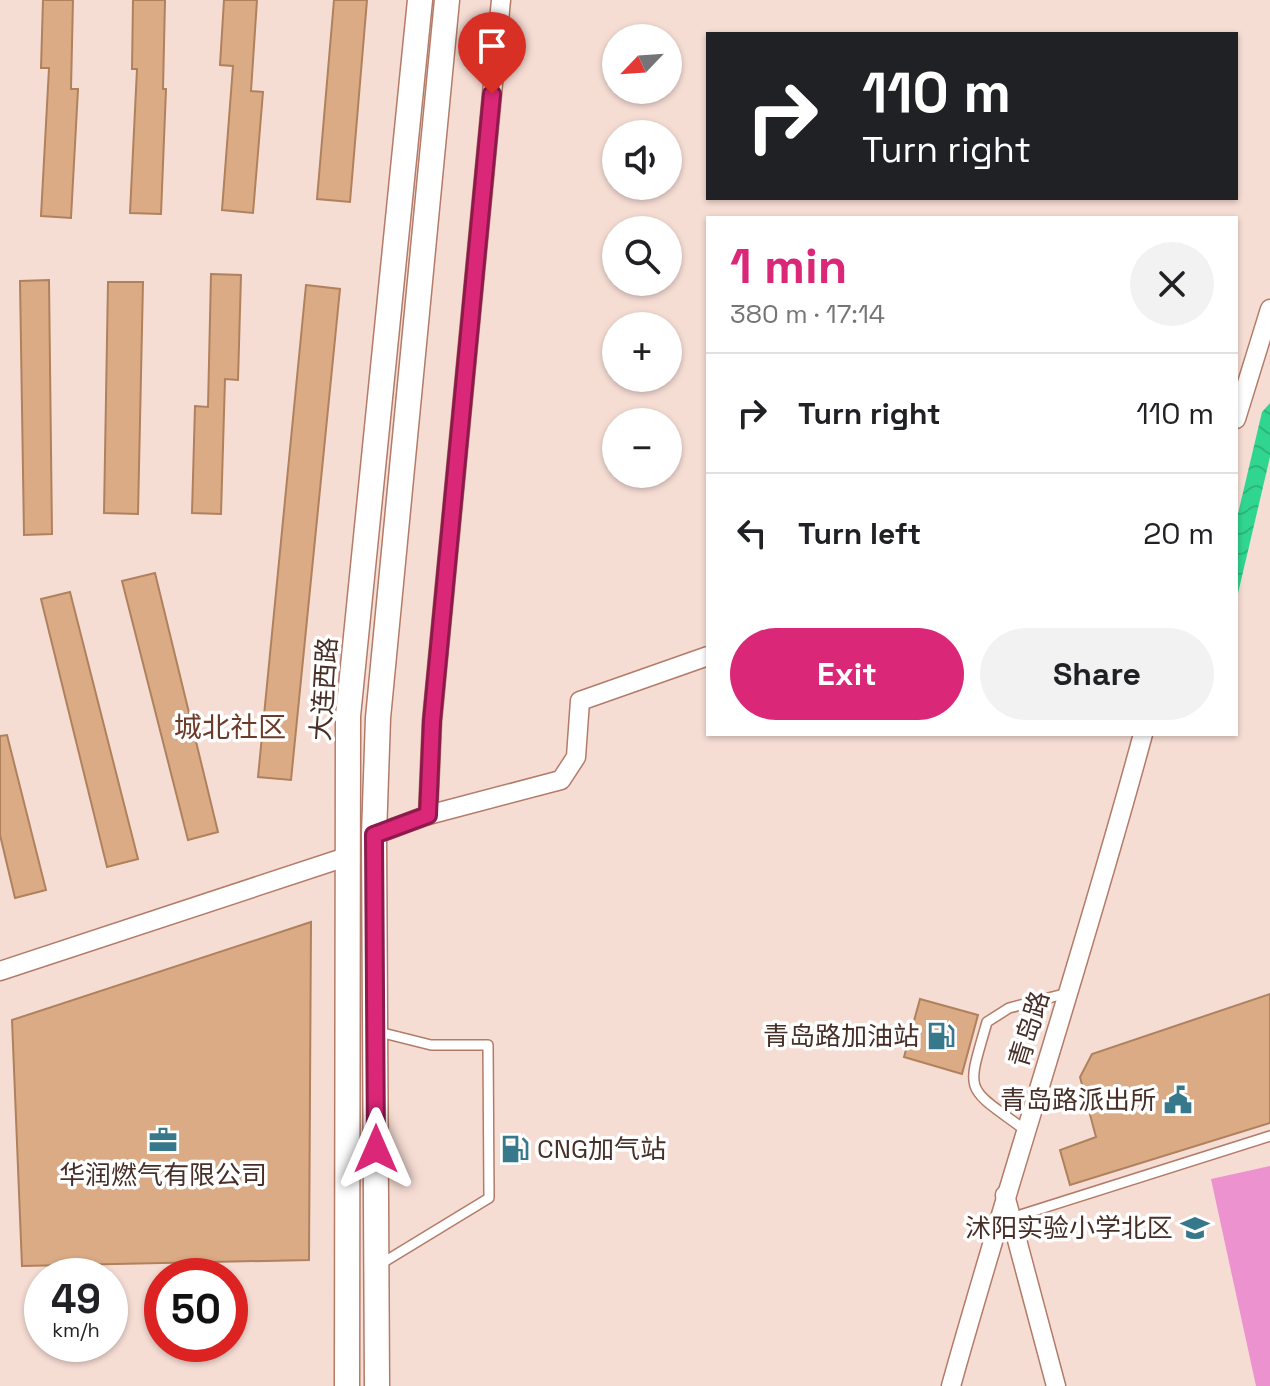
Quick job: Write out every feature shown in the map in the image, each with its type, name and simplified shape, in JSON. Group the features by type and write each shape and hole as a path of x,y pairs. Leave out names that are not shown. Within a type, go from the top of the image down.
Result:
{"main road":[{"name":"大连西路","path":"347,1386 348,716 420,0"},
{"path":"377,1386 374,835 378,718 447,0"}],"street":[{"path":"428,815 432,721 501,0"},
{"path":"1238,415 1261,370 1270,309"},
{"path":"374,835 428,815 561,780 576,757 580,701 706,657"},
{"name":"青岛路","path":"951,1386 1004,1194 1105,874 1142,736"},
{"path":"0,971 346,857"},
{"path":"1004,1194 1056,1386"}],"lane":[{"path":"1025,1130 977,1095 971,1077 987,1022 1009,1008 1068,993"},
{"path":"375,1031 431,1045 488,1045 489,1182 489,1198 376,1267"},
{"path":"1011,1218 1270,1136"}],"shaded area":[{"path":"1270,1166 1270,1386 1256,1386 1211,1179"}],"water":[{"path":"1270,403 1270,457 1238,593 1238,514 1262,412"}],"building":[{"path":"43,0 73,0 71,89 78,89 71,218 41,216 49,68 41,68"},
{"path":"133,0 165,0 163,89 166,89 161,214 130,213 137,69 132,69"},
{"path":"224,0 257,0 251,91 263,92 253,213 222,210 233,66 220,65"},
{"path":"334,0 367,0 350,202 317,199"},
{"path":"211,274 241,275 238,380 225,379 221,514 192,513 195,406 208,407"},
{"path":"49,280 52,534 24,535 20,281"},
{"path":"108,282 143,282 138,514 104,513"},
{"path":"306,285 340,289 291,780 258,777"},
{"path":"155,573 218,832 188,840 122,581"},
{"path":"70,592 138,859 107,867 41,599"},
{"path":"7,735 46,890 15,898 0,835 0,736"},
{"name":"华润燃气有限公司","path":"311,922 309,1260 144,1258 144,1263 128,1264 128,1258 24,1258 22,1266 12,1020"},
{"name":"青岛路派出所","path":"1270,994 1270,1123 1070,1185 1060,1150 1096,1137 1080,1077 1092,1054"},
{"name":"青岛路加油站","path":"920,999 978,1015 962,1074 904,1057"}],"place":[{"name":"青岛路加油站","path":"941,1036"},
{"name":"青岛路派出所","path":"1178,1100"},
{"name":"华润燃气有限公司","path":"163,1140"},
{"name":"CNG加气站","path":"515,1149"},
{"name":"沭阳实验小学北区","path":"1195,1228"}],"district":[{"name":"城北社区","path":"230,727"}],"route":[{"path":"376,1149 374,835 428,815 432,721 492,94"}]}
